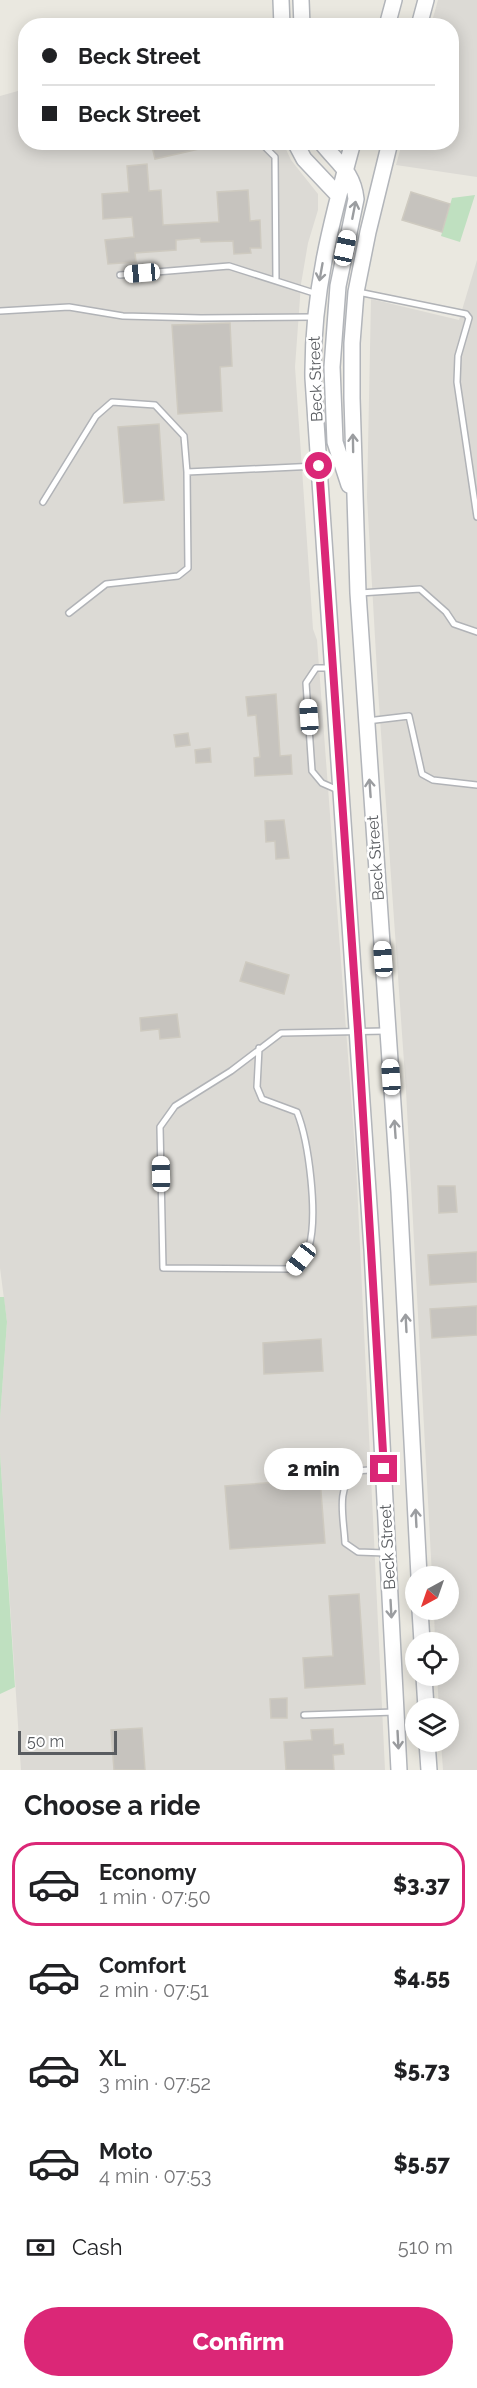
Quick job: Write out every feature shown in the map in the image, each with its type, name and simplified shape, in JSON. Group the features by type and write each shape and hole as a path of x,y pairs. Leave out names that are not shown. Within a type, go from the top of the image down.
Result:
{"main road":[{"path":"280,0 281,18"},
{"path":"301,0 302,18"},
{"path":"389,18 394,0"},
{"path":"421,18 426,0"},
{"path":"299,150 304,159 338,195"},
{"path":"328,150 346,170 355,186 356,199 338,286 333,340 332,393 335,441 354,502"},
{"name":"Beck Street","path":"352,150 338,195 316,294 313,378 358,1031 399,1770"},
{"name":"Beck Street","path":"388,150 356,292 351,371 358,593 399,1191 418,1566"},
{"path":"428,1752 429,1770"}],"lane":[{"path":"267,150 274,158 276,281"},
{"path":"120,275 229,266 316,294"},
{"path":"356,292 466,314 469,318 458,357 457,382 477,518"},
{"path":"0,311 69,307 123,316 314,317"},
{"path":"43,502 96,416 112,402 155,405 184,436 187,472 188,568 178,576 106,584 69,614"},
{"path":"187,472 319,466"},
{"path":"358,593 420,590 446,612 454,624 477,632"},
{"path":"333,668 316,668 306,683 312,771 322,783 342,792"},
{"path":"366,721 409,716 422,774 442,782 477,785"},
{"path":"259,1048 257,1087 262,1100 297,1112 304,1129 313,1205 309,1248 293,1269 163,1268 160,1127 175,1106 222,1077 259,1048 281,1033 388,1030"},
{"path":"384,1469 359,1469 345,1483 343,1491 345,1543 358,1552 388,1553"},
{"path":"304,1715 396,1712"}],"shaded area":[{"path":"438,0 477,0 477,177 396,165 400,150 459,150 459,18 433,18"},
{"path":"18,91 18,150 286,150 291,160 318,194 318,210 308,243 301,284 295,367 313,629 317,640 356,1163 385,1770 21,1770 0,1453 0,1419 7,1322 0,1268 0,96"},
{"path":"477,260 477,1770 443,1770 442,1752 459,1752 459,1698 438,1698 438,1686 459,1686 459,1632 435,1632 434,1620 459,1620 459,1566 431,1566 406,1091 367,497 371,299 459,320"}],"green space":[{"path":"475,195 460,242 441,236 452,198"},
{"path":"0,1297 4,1297 7,1322 0,1419"},
{"path":"0,1453 15,1687 0,1694"}],"building":[{"path":"153,150 195,150 155,159"},
{"path":"147,164 149,191 161,190 163,225 219,222 217,192 248,190 250,221 260,220 261,248 250,248 251,253 234,254 233,241 201,242 200,238 176,240 176,250 135,253 136,262 108,264 105,240 134,237 132,217 103,219 102,194 129,192 127,166"},
{"path":"411,192 450,204 442,232 402,220"},
{"path":"230,323 232,366 220,367 222,411 178,414 172,325"},
{"path":"159,424 164,500 124,503 118,427"},
{"path":"276,694 280,756 291,755 292,774 255,776 254,758 260,757 256,715 248,716 246,697"},
{"path":"188,733 190,745 176,747 174,735"},
{"path":"210,748 211,762 196,763 195,750"},
{"path":"284,820 289,858 276,859 275,841 266,842 265,821"},
{"path":"246,962 289,975 284,994 240,981"},
{"path":"177,1014 180,1037 160,1039 159,1029 141,1031 140,1018"},
{"path":"438,1186 455,1186 457,1212 439,1213"},
{"path":"477,1252 477,1282 430,1285 428,1255"},
{"path":"477,1306 477,1335 432,1338 430,1309"},
{"path":"321,1339 323,1371 264,1374 263,1343"},
{"path":"320,1479 325,1543 230,1549 225,1486"},
{"path":"359,1594 365,1684 305,1688 303,1658 333,1656 329,1596"},
{"path":"287,1698 287,1718 271,1718 270,1699"},
{"path":"142,1728 145,1770 114,1770 111,1730"},
{"path":"333,1729 334,1745 343,1744 344,1754 333,1755 334,1770 286,1770 284,1742 312,1740 311,1730"}],"route":[{"path":"319,466 358,1031 384,1469"}]}
